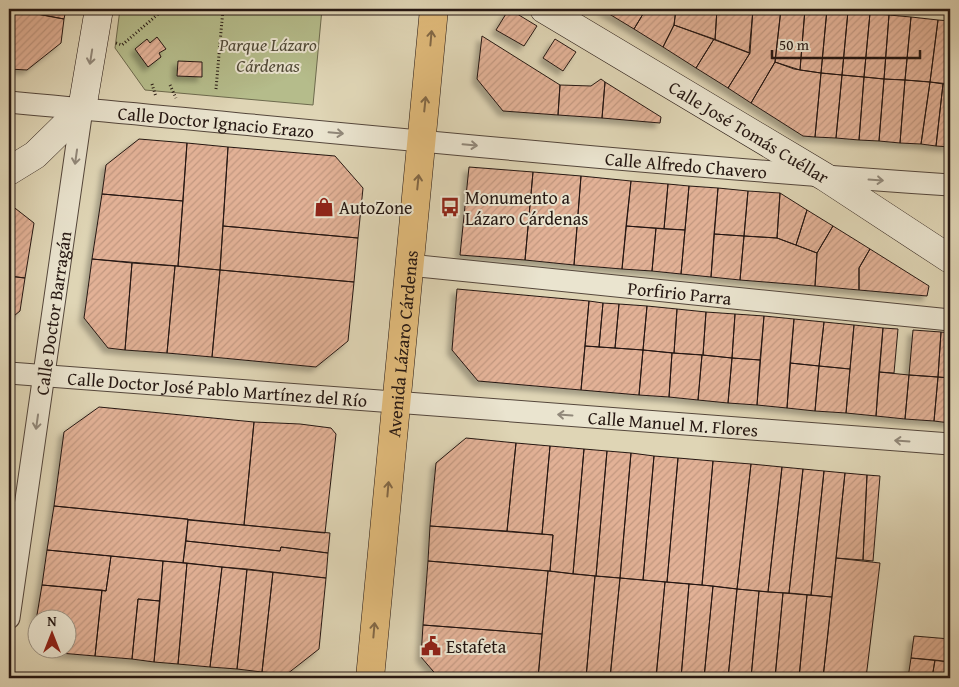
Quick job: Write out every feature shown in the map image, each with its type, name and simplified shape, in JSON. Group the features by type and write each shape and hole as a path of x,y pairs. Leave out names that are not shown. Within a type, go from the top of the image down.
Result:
{"main road":[{"name":"Avenida Lázaro Cárdenas","path":"370,678 434,9"}],"street":[{"name":"Calle Doctor Barragán","path":"9,618 98,9"},
{"name":"Calle José Tomás Cuéllar","path":"544,9 825,177 950,259"},
{"name":"Calle Doctor Ignacio Erazo","path":"9,102 422,141"},
{"path":"9,171 35,155 82,109"},
{"name":"Calle Alfredo Chavero","path":"422,141 825,177 950,185"},
{"name":"Porfirio Parra","path":"410,265 950,320"},
{"name":"Calle Doctor José Pablo Martínez del Río","path":"9,373 396,402"},
{"name":"Calle Manuel M. Flores","path":"396,402 950,444"}],"path":[{"path":"122,45 164,9"},
{"path":"216,89 223,9"}],"green space":[{"name":"Parque Lázaro Cárdenas","path":"120,9 322,9 313,105 145,90 115,48"}],"building":[{"path":"9,9 64,19 61,43 27,70 9,69"},
{"path":"12,9 66,9 64,19"},
{"path":"509,9 537,26 524,46 496,30"},
{"path":"601,9 643,9 643,14 634,29"},
{"path":"643,9 676,9 674,25 663,47 634,29 643,14"},
{"path":"676,9 717,9 715,40 674,25"},
{"path":"717,9 753,9 749,53 715,40"},
{"path":"753,9 781,9 775,62 751,103 728,88 750,53"},
{"path":"781,9 805,9 800,70 775,62"},
{"path":"805,9 827,9 821,73 800,70"},
{"path":"827,9 848,11 842,75 821,73"},
{"path":"848,11 870,13 864,77 842,75"},
{"path":"870,13 889,15 884,79 864,77"},
{"path":"889,15 911,17 905,80 884,79"},
{"path":"911,17 938,20 930,82 905,80"},
{"path":"938,20 950,21 950,84 930,82"},
{"path":"674,25 714,39 696,68 663,47"},
{"path":"482,36 560,85 558,115 503,111 477,79"},
{"path":"157,37 166,49 159,53 161,57 148,67 135,49 147,39 150,43"},
{"path":"555,39 576,52 563,71 543,58"},
{"path":"714,39 750,53 728,88 696,68"},
{"path":"178,61 202,62 202,77 177,76"},
{"path":"775,62 794,69 821,73 815,137 803,136 751,103"},
{"path":"821,73 842,75 836,138 815,137"},
{"path":"842,75 864,77 859,140 836,138"},
{"path":"864,77 884,79 879,141 859,140"},
{"path":"601,79 605,82 602,118 558,115 560,85 591,86"},
{"path":"884,79 905,80 900,143 879,141"},
{"path":"905,80 930,82 921,144 900,143"},
{"path":"605,82 661,117 660,123 602,118"},
{"path":"930,82 943,84 936,146 921,144"},
{"path":"943,84 950,84 950,147 936,146"},
{"path":"139,139 187,143 183,201 102,194 106,165"},
{"path":"187,143 228,147 220,270 178,266"},
{"path":"228,147 335,156 363,188 358,238 223,226"},
{"path":"469,167 533,172 525,260 460,255"},
{"path":"533,172 581,176 574,265 525,260"},
{"path":"581,176 631,181 622,269 574,265"},
{"path":"631,181 668,184 664,229 626,226"},
{"path":"668,184 689,186 685,230 664,229"},
{"path":"689,186 718,188 711,277 681,274"},
{"path":"718,188 748,191 744,236 714,234"},
{"path":"748,191 780,193 777,238 744,236"},
{"path":"780,193 807,210 796,245 777,238"},
{"path":"102,194 183,201 178,266 92,259"},
{"path":"11,205 34,223 25,278 9,276 9,206"},
{"path":"807,210 833,226 817,253 796,245"},
{"path":"223,226 358,238 354,282 220,270"},
{"path":"626,226 656,228 652,271 622,269"},
{"path":"833,226 870,249 859,268 859,290 815,286 817,253"},
{"path":"656,228 685,230 681,274 652,271"},
{"path":"714,234 744,236 740,280 711,277"},
{"path":"744,236 777,238 817,253 815,286 740,280"},
{"path":"870,249 929,286 927,296 859,290 859,268"},
{"path":"92,259 132,263 125,350 108,348 84,318"},
{"path":"132,263 175,266 167,353 125,350"},
{"path":"175,266 220,270 212,357 167,353"},
{"path":"220,270 354,282 348,341 316,367 212,357"},
{"path":"9,276 25,278 20,311 9,320"},
{"path":"457,289 589,301 581,390 478,381 452,350"},
{"path":"589,301 603,303 599,347 585,346"},
{"path":"603,303 619,304 615,348 599,347"},
{"path":"619,304 647,306 643,350 615,348"},
{"path":"647,306 677,309 674,353 643,350"},
{"path":"677,309 706,312 703,355 674,353"},
{"path":"706,312 735,314 732,358 703,355"},
{"path":"735,314 764,316 760,360 732,358"},
{"path":"764,316 794,319 787,408 757,405"},
{"path":"794,319 824,322 819,366 790,363"},
{"path":"824,322 854,325 850,369 819,366"},
{"path":"854,325 883,328 876,416 846,413"},
{"path":"883,328 898,329 894,373 879,372"},
{"path":"913,330 941,332 938,377 909,375"},
{"path":"941,332 950,333 950,378 938,377"},
{"path":"585,346 643,350 639,395 581,390"},
{"path":"643,350 672,353 669,397 639,395"},
{"path":"672,353 702,355 698,400 669,397"},
{"path":"702,355 732,358 728,403 698,400"},
{"path":"732,358 760,360 757,405 728,403"},
{"path":"790,363 819,366 815,411 787,408"},
{"path":"819,366 850,369 846,413 815,411"},
{"path":"879,372 909,375 905,419 876,416"},
{"path":"909,375 938,377 934,421 905,419"},
{"path":"938,377 950,378 950,423 934,421"},
{"path":"99,407 254,422 244,525 54,506 64,432"},
{"path":"254,422 300,424 331,428 336,434 325,533 244,525"},
{"path":"466,438 516,443 507,531 430,526 436,463"},
{"path":"516,443 550,446 542,534 507,531"},
{"path":"550,446 584,449 573,574 550,571 553,535 542,534"},
{"path":"584,449 607,451 596,576 573,574"},
{"path":"607,451 631,453 620,578 596,576"},
{"path":"631,453 654,456 643,580 620,578"},
{"path":"654,456 678,458 667,582 643,580"},
{"path":"678,458 713,461 702,585 667,582"},
{"path":"713,461 751,464 737,589 702,585"},
{"path":"751,464 782,467 768,592 737,589"},
{"path":"782,467 803,469 789,593 768,592"},
{"path":"803,469 824,471 811,595 789,593"},
{"path":"824,471 845,473 832,597 811,595"},
{"path":"845,473 867,475 863,560 836,558"},
{"path":"867,475 880,476 873,561 863,560"},
{"path":"54,506 188,519 183,563 47,550"},
{"path":"188,520 330,533 328,553 281,547 280,551 186,541"},
{"path":"430,526 553,535 550,571 428,561"},
{"path":"186,541 280,551 281,547 328,553 326,578 183,563"},
{"path":"47,550 111,556 106,591 42,585"},
{"path":"111,556 163,561 160,601 138,599 132,659 95,656 102,590 106,591"},
{"path":"836,558 880,563 866,678 823,678"},
{"path":"163,561 187,563 178,664 154,662"},
{"path":"428,561 548,571 542,634 423,625"},
{"path":"187,563 222,567 210,667 178,664"},
{"path":"222,567 247,569 237,669 210,667"},
{"path":"247,569 273,572 262,672 237,669"},
{"path":"548,571 595,576 586,678 538,678"},
{"path":"273,572 326,578 319,649 287,674 262,672"},
{"path":"595,576 620,578 610,678 586,678"},
{"path":"620,578 665,582 656,678 610,678"},
{"path":"665,582 689,584 681,678 656,678"},
{"path":"689,584 713,586 704,678 681,678"},
{"path":"42,585 102,590 95,656 78,655 78,610 38,610"},
{"path":"713,586 737,589 728,678 704,678"},
{"path":"737,589 759,591 751,678 728,678"},
{"path":"759,591 783,593 775,678 751,678"},
{"path":"783,593 807,595 799,678 775,678"},
{"path":"807,595 832,597 823,678 799,678"},
{"path":"138,599 160,601 154,662 132,659"},
{"path":"423,625 542,634 538,678 439,678 421,657"},
{"path":"914,636 950,639 950,662 911,658"},
{"path":"911,658 935,660 932,678 908,678"},
{"path":"935,660 950,662 950,678 932,678"}],"place":[{"name":"AutoZone","path":"324,207"},
{"name":"Monumento a Lázaro Cárdenas","path":"450,207"},
{"name":"Estafeta","path":"431,646"}]}
